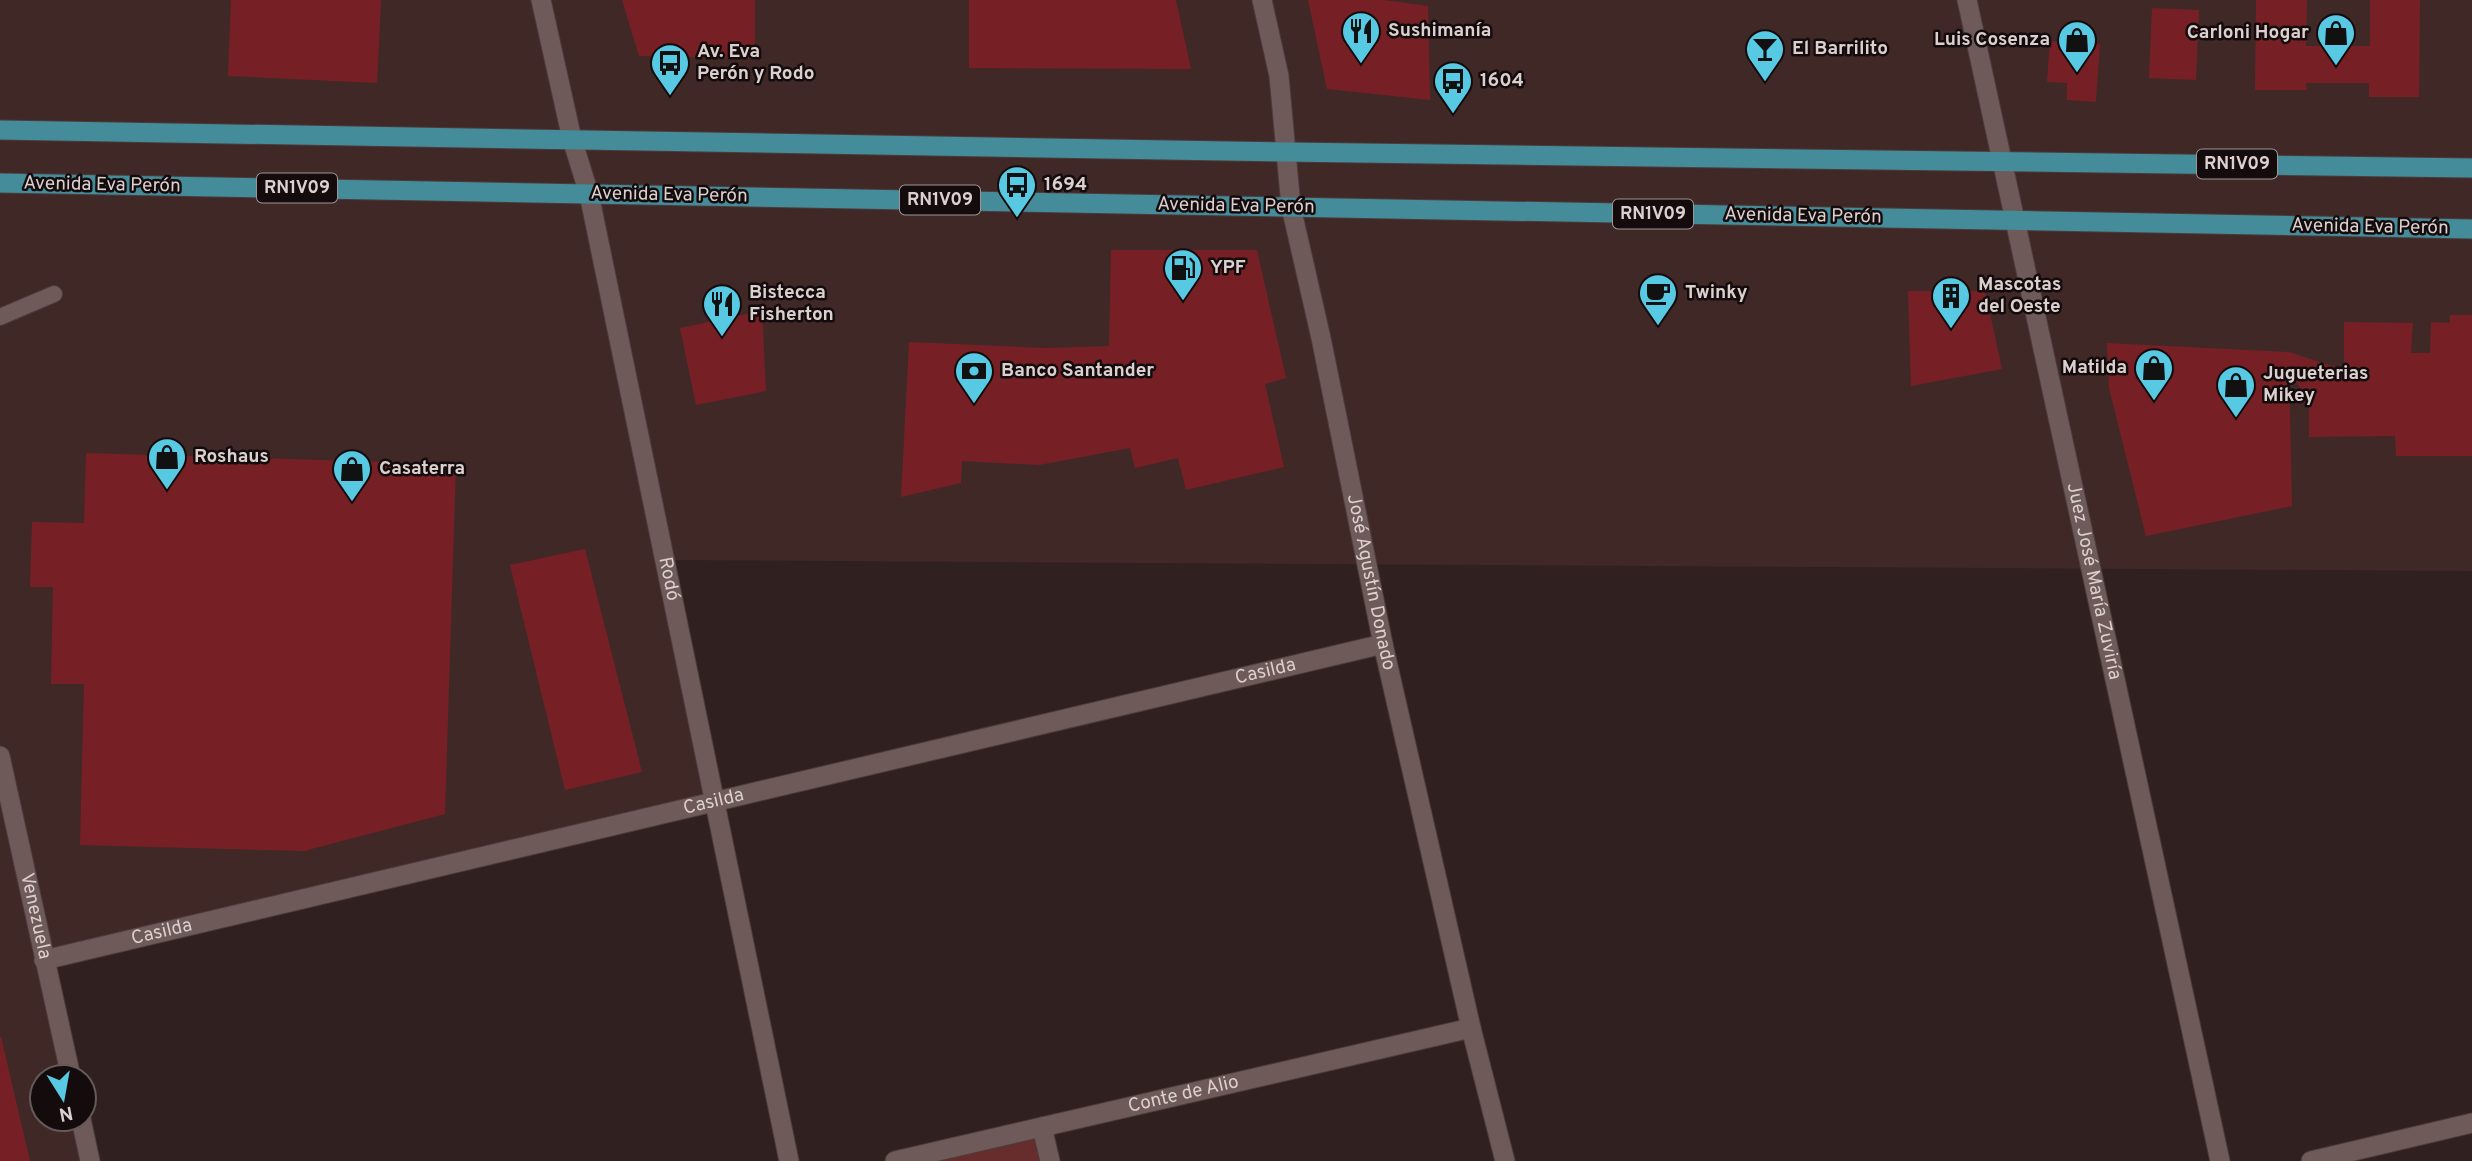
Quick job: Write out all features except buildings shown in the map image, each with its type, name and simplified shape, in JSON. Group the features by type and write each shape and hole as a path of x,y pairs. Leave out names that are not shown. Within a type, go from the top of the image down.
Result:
{"main road":[{"name":"RN1V09","path":"0,130 1286,152 2472,168"},
{"name":"Avenida Eva Perón","path":"0,183 2472,229"}],"street":[{"name":"Rodó","path":"541,0 572,139 589,194 789,1161"},
{"name":"José Agustín Donado","path":"1262,0 1279,76 1291,207 1324,352 1383,644 1471,1028 1505,1161"},
{"name":"Juez José María Zuviría","path":"1967,0 2220,1161"},
{"name":"Casilda","path":"44,960 1383,644"},
{"name":"Venezuela","path":"0,756 68,1063"},
{"name":"Conte de Alio","path":"895,1161 1471,1028"},
{"path":"2311,1161 2472,1123"},
{"path":"1042,1127 1049,1161"},
{"path":"84,1133 90,1161"}],"lane":[{"path":"0,317 54,294"}],"shaded area":[{"path":"0,0 2472,0 2472,571 664,560 713,804 45,960 68,1063 28,1063 28,1133 84,1133 90,1161 0,1161"},
{"path":"1042,1127 1050,1161 895,1161"}],"place":[{"name":"Sushimanía","path":"1361,65"},
{"name":"Carloni Hogar","path":"2336,67"},
{"name":"Luis Cosenza","path":"2077,74"},
{"name":"El Barrilito","path":"1765,83"},
{"name":"Av. Eva Perón y Rodo","path":"670,97"},
{"name":"1604","path":"1453,115"},
{"name":"1694","path":"1017,219"},
{"name":"YPF","path":"1183,302"},
{"name":"Twinky","path":"1658,327"},
{"name":"Mascotas del Oeste","path":"1951,330"},
{"name":"Bistecca Fisherton","path":"722,338"},
{"name":"Matilda","path":"2154,402"},
{"name":"Banco Santander","path":"974,405"},
{"name":"Jugueterias Mikey","path":"2236,419"},
{"name":"Roshaus","path":"167,491"},
{"name":"Casaterra","path":"352,503"}]}
